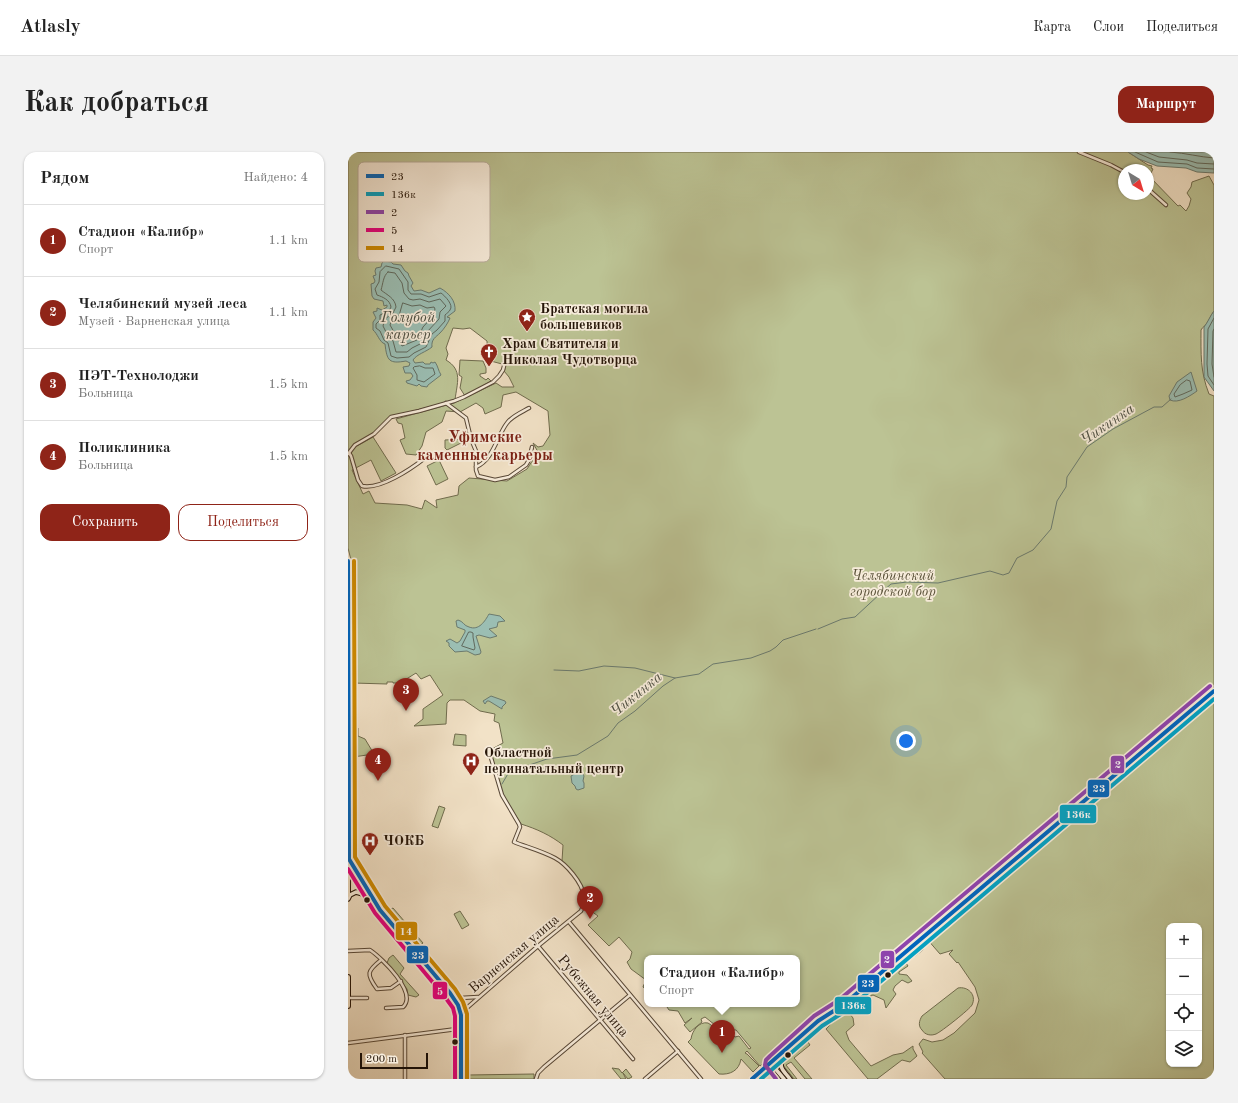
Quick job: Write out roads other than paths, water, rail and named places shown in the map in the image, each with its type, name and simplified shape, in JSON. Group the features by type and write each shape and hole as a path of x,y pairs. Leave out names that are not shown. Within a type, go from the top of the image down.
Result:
{"main road":[{"path":"348,561 348,895"},
{"path":"752,1079 783,1058 822,1025 843,1004 1214,691"},
{"path":"348,859 370,897 450,993 458,1005 460,1013 461,1079"},
{"path":"348,868 370,904 456,1011 457,1079"},
{"path":"348,899 350,895 356,892 361,892 364,895"},
{"path":"348,977 348,1006"},
{"path":"758,1079 818,1021 843,1004"},
{"path":"783,1058 781,1067 790,1079"},
{"path":"772,1065 784,1079"}],"street":[{"path":"1079,152 1118,169"},
{"path":"1154,195 1166,205"},
{"path":"425,458 404,472 380,484 367,487 362,486 358,480 351,456 348,454 355,445 374,434 391,417 464,397 492,382 499,376 504,368 505,362"},
{"path":"446,403 466,418 471,439 476,451 476,470 478,476 495,480 509,477 526,465 529,460 532,446"},
{"path":"476,466 480,465 488,457 508,422 529,408"},
{"name":"Варненская улица","path":"460,1013 581,911 584,896 574,875 558,860 552,856 514,842 520,827 502,796 489,751"},
{"path":"569,922 701,1079"},
{"name":"Рубежная улица","path":"538,946 601,1019 633,1059"},
{"path":"348,951 370,950 401,981 407,998 404,1006 386,1008"},
{"path":"381,960 371,968 370,972 371,979 377,989 388,989 401,981"},
{"path":"450,993 460,998 479,997"},
{"path":"536,1079 538,1073 544,1067 630,995"},
{"path":"348,998 367,998"},
{"path":"348,1043 457,1030"},
{"path":"405,1035 405,1079"},
{"path":"645,1079 678,1051"}],"water":[{"path":"1128,152 1214,152 1214,173 1197,172 1186,168 1157,166 1139,159"},
{"name":"Голубой карьер","path":"391,262 393,264 401,265 408,273 413,283 411,286 414,291 421,290 429,293 440,288 449,295 453,301 455,311 447,317 450,318 443,330 433,340 432,347 413,360 415,363 423,362 425,364 435,362 437,365 441,375 427,387 419,384 417,386 407,383 406,381 410,380 413,376 411,373 405,373 403,367 409,366 410,363 406,361 396,362 390,360 388,358 385,344 381,342 373,330 373,322 376,318 373,312 377,311 377,308 382,310 387,307 387,305 384,306 383,301 374,299 372,296 371,284 375,281 373,276 376,275 376,268 381,267 382,263"},
{"path":"1214,311 1214,391 1204,377 1204,327"},
{"path":"1191,372 1197,391 1177,401 1170,400 1169,396 1177,382"},
{"path":"489,614 500,616 505,621 498,622 497,627 489,629 497,636 490,638 479,635 476,636 481,652 480,654 475,655 467,651 455,652 449,646 449,643 446,641 450,639 457,643 460,641 465,632 465,630 457,627 456,621 458,620 467,626 476,628 486,620"},
{"path":"491,696 505,701 506,703 502,709 489,701 485,704 483,701"},
{"path":"578,772 582,772 584,776 584,788 578,790 572,783 571,776"}],"waterway":[{"name":"Чикинка","path":"883,591 891,584 907,582 938,583 990,571 1003,575 1009,573 1017,558 1033,550 1051,529 1057,501 1066,487 1067,477 1087,447 1113,429 1154,407 1162,407 1171,399"},
{"name":"Чикинка","path":"818,629 842,619 855,617 881,593"},
{"name":"Чикинка","path":"502,784 509,772 547,759 577,755 608,736 618,723 675,678 699,674 713,664 751,658 770,651 783,640 816,629"},
{"path":"554,670 579,671 604,666 620,667 635,668 675,678"}],"place":[{"name":"Братская могила большевиков","path":"527,332"},
{"name":"Храм Святителя и Николая Чудотворца","path":"489,367"},
{"name":"ПЭТ-Технолоджи","path":"406,711"},
{"name":"Областной перинатальный центр","path":"471,776"},
{"name":"Поликлиника","path":"378,781"},
{"name":"ЧОКБ","path":"370,856"},
{"name":"Челябинский музей леса","path":"590,919"},
{"name":"Стадион «Калибр»","path":"722,1053"}],"district":[{"name":"Уфимские каменные карьеры","path":"485,447"}],"park label":[{"name":"Челябинский городской бор","path":"893,584"}]}
